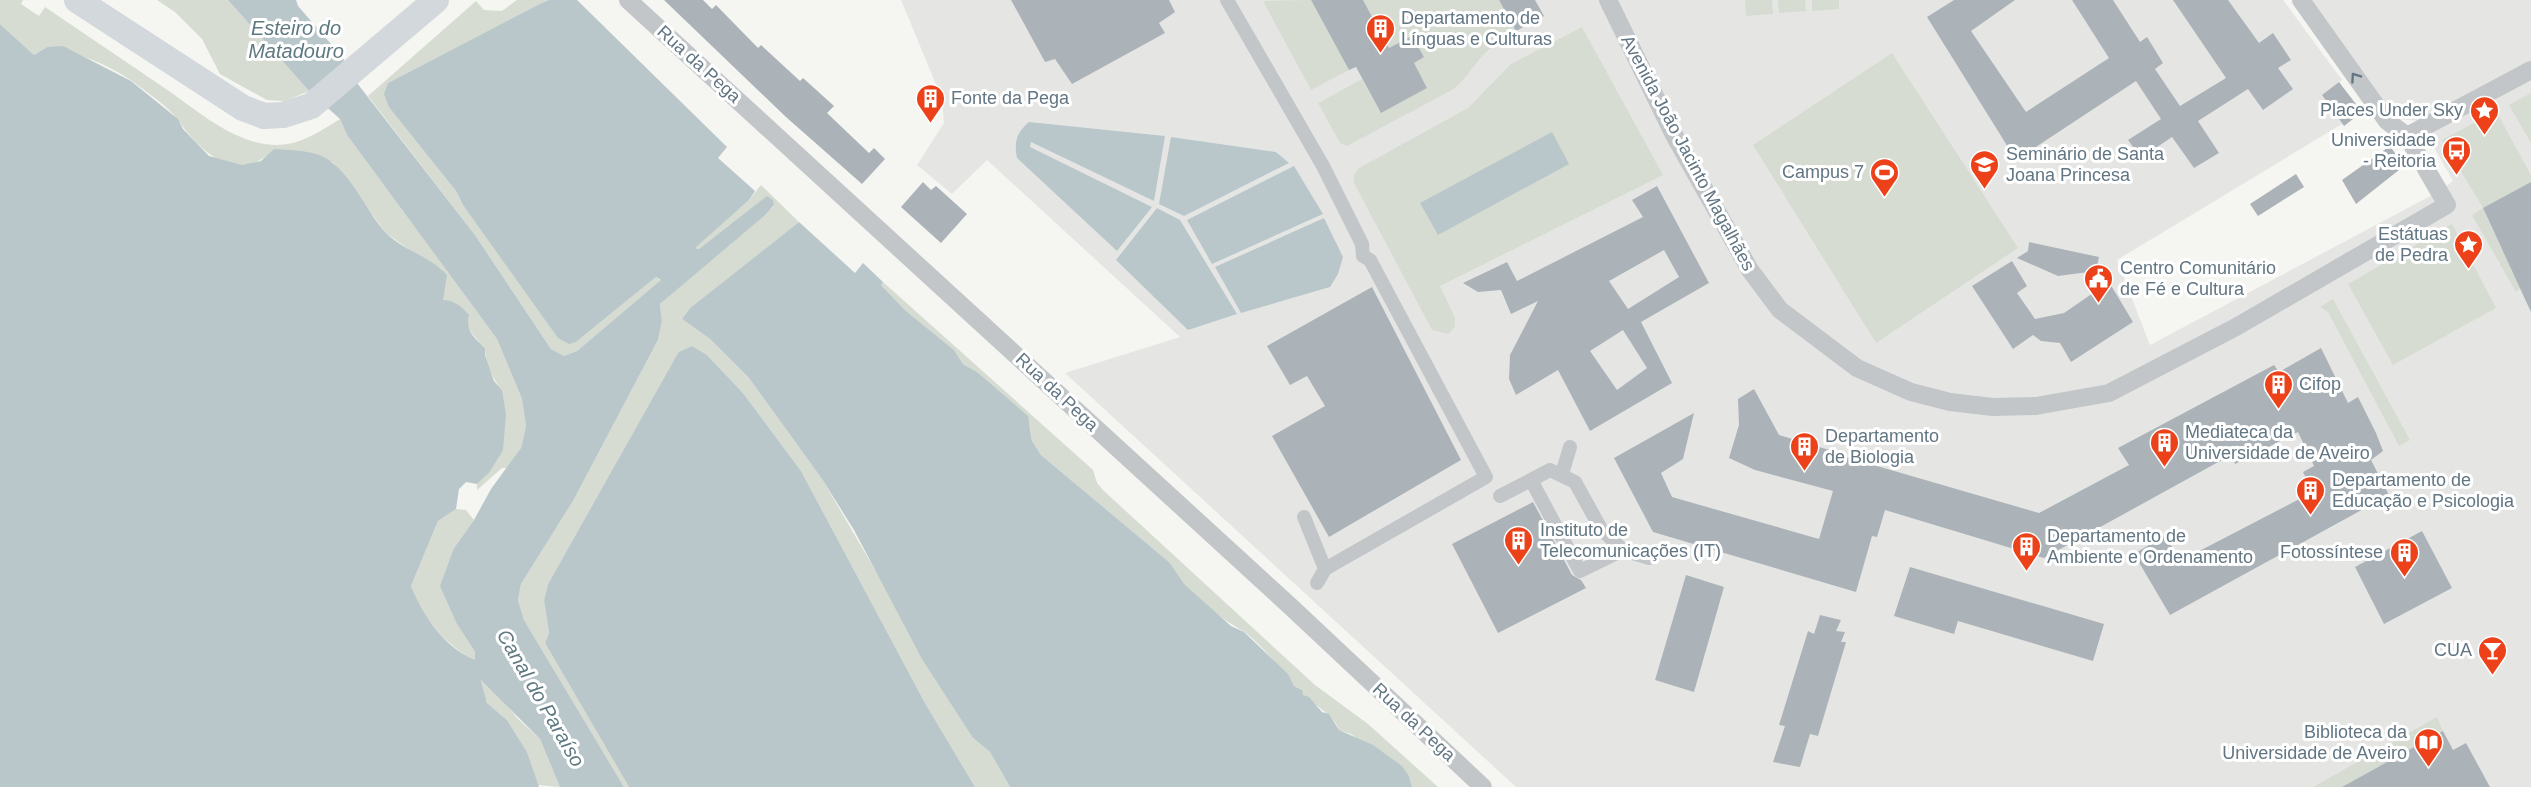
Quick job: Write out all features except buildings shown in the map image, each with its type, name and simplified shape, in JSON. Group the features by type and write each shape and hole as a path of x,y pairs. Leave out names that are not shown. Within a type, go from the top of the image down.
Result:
{"main road":[{"path":"77,0 243,108 264,116 283,115 311,106 436,0"}],"street":[{"name":"Rua da Pega","path":"628,0 1290,606 1484,787"},
{"path":"1227,0 1323,166 1362,244 1363,256 1370,260 1478,466 1486,477 1325,568 1317,583"},
{"path":"2301,0 2387,121 2407,136 2531,70"},
{"name":"Avenida João Jacinto Magalhães","path":"1608,1 1680,146 1750,270 1780,310 1857,368 1911,392 1950,402 1993,407 2036,406 2109,393 2236,327 2447,205 2407,136"},
{"path":"1562,474 1570,447"},
{"path":"1500,496 1550,471 1562,474 1575,482 1601,529 1623,550 1649,558"},
{"path":"1531,480 1581,571 1623,550"},
{"path":"1304,517 1325,568"}],"shaded area":[{"path":"0,0 23,0 21,4 39,16 45,7 213,122 252,141 276,145 295,142 313,135 340,119 347,135 497,339 522,399 526,426 521,448 509,468 502,468 477,490 477,484 489,473 502,390 490,370 485,348 443,300 442,269 418,256 386,233 333,162 268,155 254,163 229,164 206,151 174,115 150,94 112,69 69,52 47,47 34,55 0,24"},
{"path":"157,0 228,0 309,91 285,101 267,100 220,74 202,39 175,12"},
{"path":"517,0 549,0 388,83 389,106 456,191 463,205 576,342 656,277 661,281 577,351 564,356 551,349 475,235 368,96 476,1 484,10 502,11"},
{"path":"901,0 2283,0 2342,80 2323,95 2342,124 2117,260 2150,345 2436,193 2453,181 2419,121 2400,119 2385,107 2311,0 2531,0 2531,787 1516,787 1065,373 1180,337 987,160 952,194 917,165 944,123 942,99"},
{"path":"1311,0 1349,70 1311,90 1263,1"},
{"path":"1363,0 1499,0 1516,31 1486,52 1452,90 1347,146 1340,143 1318,103 1362,79 1381,113 1427,88 1414,63 1424,57 1412,36 1389,48"},
{"path":"1745,0 1772,0 1773,14 1746,16"},
{"path":"1778,0 1805,0 1806,11 1779,13"},
{"path":"1812,0 1839,0 1839,9 1812,11"},
{"path":"1582,27 1663,175 1440,286 1455,318 1455,327 1448,334 1432,330 1354,183 1354,175 1359,168 1468,108 1511,64"},
{"name":"Campus 7","path":"1892,53 2018,248 1876,343 1753,145"},
{"path":"2531,93 2531,143 2509,105"},
{"path":"2496,111 2531,175 2531,182 2483,209 2520,288 2516,292 2472,215 2483,208 2442,140"},
{"path":"761,185 799,222 690,308 682,319 710,339 749,378 822,479 973,738 990,752 1010,787 975,787 925,703 801,471 743,393 707,355 692,346 674,360 548,584 544,600 549,633 545,643 629,787 624,787 524,620 518,600 521,584 573,501 658,340 662,321 660,304 774,206 767,197 699,249 694,248 749,200"},
{"path":"2452,224 2496,308 2393,365 2348,284"},
{"path":"883,282 1093,470 1097,483 1104,491 1315,685 1368,724 1438,787 1412,787 1409,776 1351,734 1339,730 1329,715 1302,695 1302,690 1294,686 1255,641 1190,592 1169,562 1041,455 1032,441 1030,426 977,372 963,364 954,350 906,311 881,285"},
{"path":"2333,299 2410,440 2399,446 2328,312 2320,307"},
{"path":"456,509 466,510 474,520 454,548 457,624 475,652 475,661 453,646 436,629 422,610 411,586 438,521"},
{"path":"481,679 492,687 518,719 540,739 560,787 537,785 527,752 507,720 487,703"},
{"path":"2437,717 2443,731 2342,787 2313,787"}],"water":[{"path":"228,0 296,0 298,6 344,59 343,65 475,235 551,349 564,356 577,351 661,280 656,277 576,342 569,344 558,338 463,205 456,191 389,107 384,94 388,83 549,0 577,0 727,147 718,158 755,191 749,200 695,248 699,249 767,196 773,200 774,205 764,216 660,304 662,321 658,340 573,501 521,584 518,600 524,620 624,787 560,787 540,739 481,680 487,703 507,720 527,752 539,787 0,787 0,24 34,55 47,47 63,46 131,81 178,119 183,129 209,156 242,165 261,161 274,149 306,152 327,159 355,188 386,233 401,245 434,263 447,275 443,300 457,304 469,315 469,330 485,348 485,355 494,381 502,390 506,415 503,450 489,473 477,484 466,482 459,489 456,509 438,521 411,586 422,609 444,639 475,660 475,652 457,624 440,586 454,548 474,520 491,489 521,448 526,426 522,399 497,339 347,135 340,119 309,91"},
{"path":"1029,122 1165,136 1154,201 1031,142 1030,147 1152,207 1117,251 1017,158 1017,138"},
{"path":"1552,132 1569,164 1438,235 1420,203"},
{"path":"1171,137 1276,152 1289,163 1184,216 1159,204"},
{"path":"1294,166 1323,214 1212,264 1187,220"},
{"path":"1157,208 1180,220 1237,314 1188,330 1116,260"},
{"path":"1324,218 1343,257 1338,274 1330,287 1241,313 1215,267"},
{"path":"799,222 855,273 863,263 883,282 881,285 906,311 954,350 963,364 977,372 1028,416 1032,441 1041,455 1169,562 1184,584 1231,626 1244,632 1288,674 1294,686 1302,690 1303,695 1309,697 1322,712 1329,714 1339,730 1373,745 1402,766 1409,776 1412,787 1010,787 990,752 973,738 922,659 854,530 822,479 749,378 710,339 682,319 690,308"},
{"path":"692,346 707,355 743,393 801,471 925,703 975,787 629,787 545,643 549,633 544,600 548,584 674,360 679,352"}],"place":[{"name":"Departamento de Línguas e Culturas","path":"1380,54"},
{"name":"Fonte da Pega","path":"930,124"},
{"name":"Places Under Sky","path":"2484,136"},
{"name":"Universidade - Reitoria","path":"2457,176"},
{"name":"Seminário de Santa Joana Princesa","path":"1985,190"},
{"name":"Campus 7","path":"1885,198"},
{"name":"Estátuas de Pedra","path":"2469,270"},
{"name":"Centro Comunitário de Fé e Cultura","path":"2099,304"},
{"name":"Cifop","path":"2278,410"},
{"name":"Mediateca da Universidade de Aveiro","path":"2164,468"},
{"name":"Departamento de Biologia","path":"1804,472"},
{"name":"Departamento de Educação e Psicologia","path":"2311,516"},
{"name":"Instituto de Telecomunicações (IT)","path":"1519,566"},
{"name":"Departamento de Ambiente e Ordenamento","path":"2026,572"},
{"name":"Fotossíntese","path":"2404,578"},
{"name":"CUA","path":"2493,676"},
{"name":"Biblioteca da Universidade de Aveiro","path":"2428,768"}],"water label":[{"name":"Esteiro do Matadouro","path":"296,40"},
{"name":"Canal do Paraíso","path":"541,698"}]}
